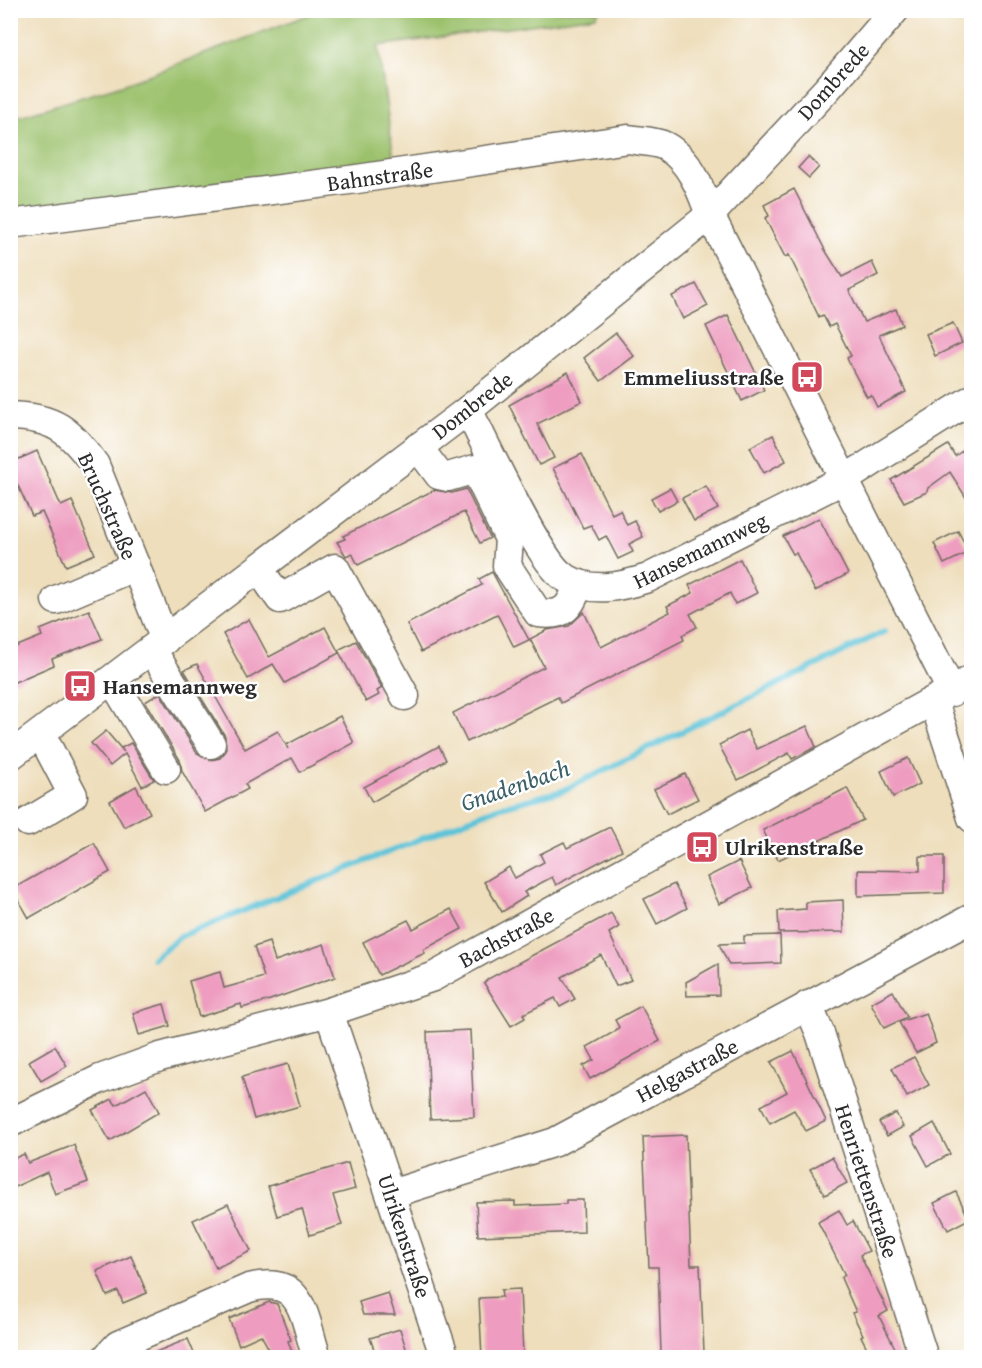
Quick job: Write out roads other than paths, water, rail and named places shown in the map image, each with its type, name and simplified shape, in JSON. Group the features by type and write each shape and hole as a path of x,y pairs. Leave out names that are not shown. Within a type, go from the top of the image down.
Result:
{"street":[{"name":"Dombrede","path":"10,756 113,681 468,410 710,215 828,88 895,10"},
{"name":"Bahnstraße","path":"10,224 357,179 628,139 663,145 683,159 700,188 710,215"},
{"path":"710,215 953,691 972,818"},
{"path":"845,479 972,399"},
{"name":"Hansemannweg","path":"468,410 484,463 519,534 544,555 563,577 588,587 619,588 648,578 845,479"},
{"name":"Bruchstraße","path":"10,416 34,417 58,425 78,441 95,465 136,566 159,645 211,744"},
{"path":"418,447 439,475 447,477 484,463"},
{"path":"519,534 507,566 538,613 553,615 564,610 579,584"},
{"path":"56,600 136,566"},
{"path":"259,569 280,599 335,568 405,696"},
{"path":"113,681 166,769"},
{"name":"Bachstraße","path":"10,1123 100,1079 160,1058 329,1012 433,977 953,691"},
{"path":"28,822 73,795 41,734"},
{"name":"Helgastraße","path":"391,1194 555,1142 972,918"},
{"name":"Henriettenstraße","path":"807,1005 820,1033 924,1358"},
{"name":"Ulrikenstraße","path":"329,1012 445,1358"},
{"path":"106,1358 118,1345 249,1288 266,1284 283,1286 296,1295 317,1358"}],"waterway":[{"name":"Gnadenbach","path":"153,958 181,936 497,808 562,791 885,631"}],"place":[{"name":"Emmeliusstraße","path":"807,377"},
{"name":"Hansemannweg","path":"80,686"},
{"name":"Ulrikenstraße","path":"702,847"}]}
